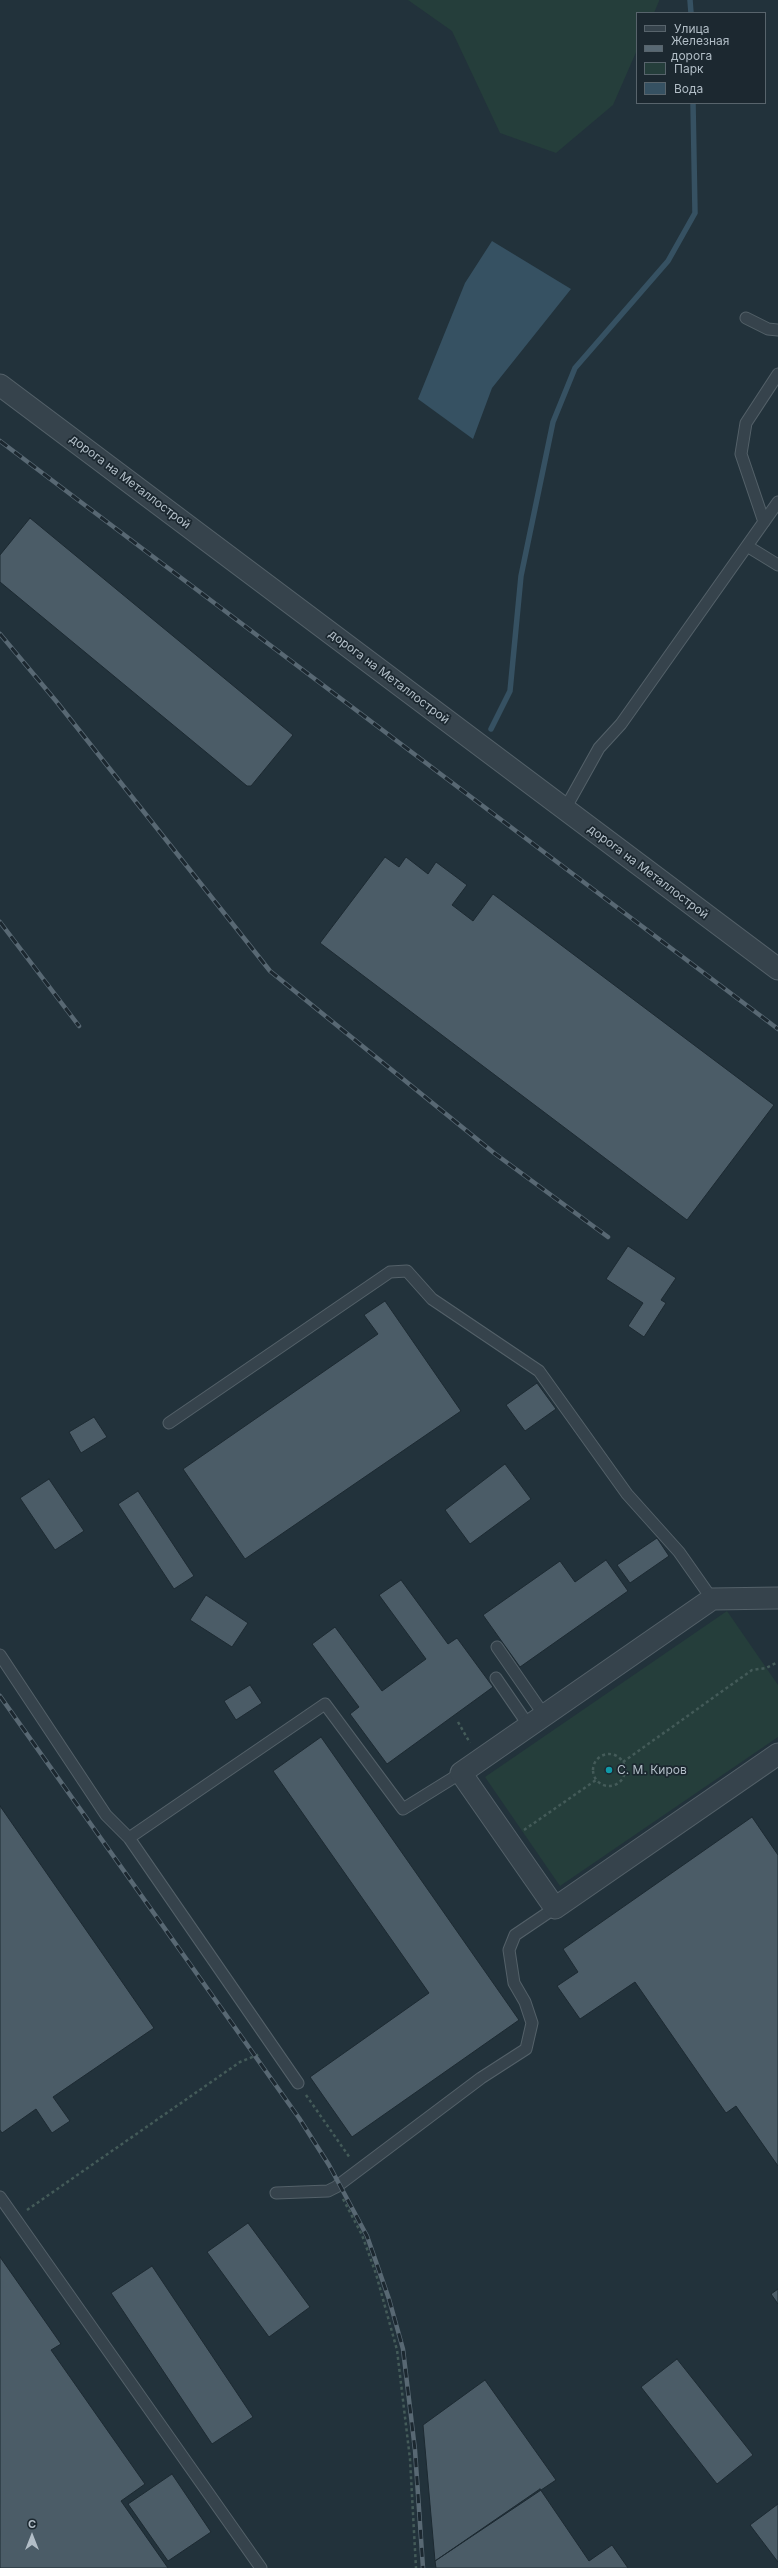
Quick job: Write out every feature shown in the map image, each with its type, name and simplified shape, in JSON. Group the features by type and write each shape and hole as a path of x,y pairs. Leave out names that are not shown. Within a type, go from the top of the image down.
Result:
{"street":[{"name":"дорога на Металлострой","path":"0,385 778,969"},
{"path":"778,1598 712,1600 461,1773 555,1908 778,1754"}],"lane":[{"path":"746,318 768,329 778,330"},
{"path":"764,522 741,454 746,423 778,374"},
{"path":"565,810 599,748 621,724 778,502"},
{"path":"747,546 778,565"},
{"path":"169,1423 390,1272 407,1271 432,1299 539,1371 627,1494 679,1552 712,1600"},
{"path":"497,1647 537,1721"},
{"path":"0,1655 106,1815 129,1838 298,2083"},
{"path":"496,1678 537,1721"},
{"path":"129,1838 325,1704 403,1809 461,1773"},
{"path":"276,2193 328,2191 336,2187 358,2168 481,2078 526,2049 532,2023 525,2002 514,1983 509,1950 515,1935 555,1908"},
{"path":"0,2197 261,2568"}],"path":[{"path":"623,1762 752,1670 766,1668 778,1662"},
{"path":"608,1753 617,1755 623,1762 625,1771 622,1780 614,1786 604,1786 596,1780 592,1771 594,1763 600,1756 608,1753"},
{"path":"508,1840 596,1780"},
{"path":"15,2218 240,2062 254,2055 277,2052"},
{"path":"298,2083 324,2124 358,2168"},
{"path":"336,2187 362,2235 385,2302 397,2350 410,2459 416,2568"}],"green space":[{"path":"408,0 659,0 654,12 636,12 636,52 613,105 556,153 500,133 452,31"},
{"path":"727,1611 778,1685 778,1737 560,1886 485,1777"}],"water":[{"path":"492,241 571,289 492,388 473,439 418,399 465,283"}],"building":[{"path":"30,518 293,735 251,786 247,786 0,582 0,555"},
{"path":"385,857 399,867 406,857 428,874 436,862 467,885 452,905 473,921 493,894 774,1105 687,1220 320,943"},
{"path":"628,1246 676,1278 661,1300 666,1303 644,1337 628,1326 643,1303 606,1279"},
{"path":"385,1301 461,1411 245,1559 183,1469 378,1334 364,1315"},
{"path":"537,1383 556,1409 525,1431 506,1405"},
{"path":"94,1417 107,1437 81,1453 69,1432"},
{"path":"505,1464 531,1499 470,1544 445,1510"},
{"path":"49,1479 84,1531 55,1550 20,1498"},
{"path":"138,1491 194,1576 174,1589 118,1504"},
{"path":"657,1538 669,1556 630,1583 617,1565"},
{"path":"606,1560 628,1591 520,1667 483,1615 560,1561 575,1582"},
{"path":"401,1580 448,1644 457,1638 493,1687 387,1764 350,1714 359,1707 312,1644 335,1627 382,1691 426,1659 379,1595"},
{"path":"206,1595 248,1623 232,1647 190,1620"},
{"path":"250,1685 262,1703 236,1720 224,1701"},
{"path":"321,1737 519,2020 352,2137 310,2077 429,1993 273,1771"},
{"path":"0,1806 154,2028 53,2097 70,2121 52,2133 36,2109 2,2133 0,2130"},
{"path":"752,1817 778,1855 778,2166 736,2106 726,2113 635,1982 580,2019 557,1986 578,1972 563,1949"},
{"path":"248,2223 310,2307 269,2337 207,2252"},
{"path":"0,2257 61,2344 51,2350 145,2484 121,2501 168,2568 0,2568"},
{"path":"152,2266 253,2417 212,2444 111,2293"},
{"path":"778,2289 778,2304 771,2294"},
{"path":"677,2359 753,2455 717,2484 641,2387"},
{"path":"485,2380 556,2480 435,2561 423,2425"},
{"path":"172,2474 211,2532 168,2561 128,2504"},
{"path":"540,2489 589,2561 612,2545 628,2568 436,2568 435,2561"},
{"path":"778,2504 778,2562 750,2525"}],"waterway":[{"path":"690,0 691,12"},
{"path":"491,729 510,691 521,576 553,422 575,368 668,261 695,213 693,104"}],"railway":[{"path":"0,441 778,1029"},
{"path":"0,634 56,701 270,971 494,1153 608,1237"},
{"path":"0,922 79,1026"},
{"path":"0,1696 299,2118 329,2165 367,2236 389,2299 403,2349 415,2450 423,2568"}],"place":[{"name":"С. М. Киров","path":"609,1770"}]}
